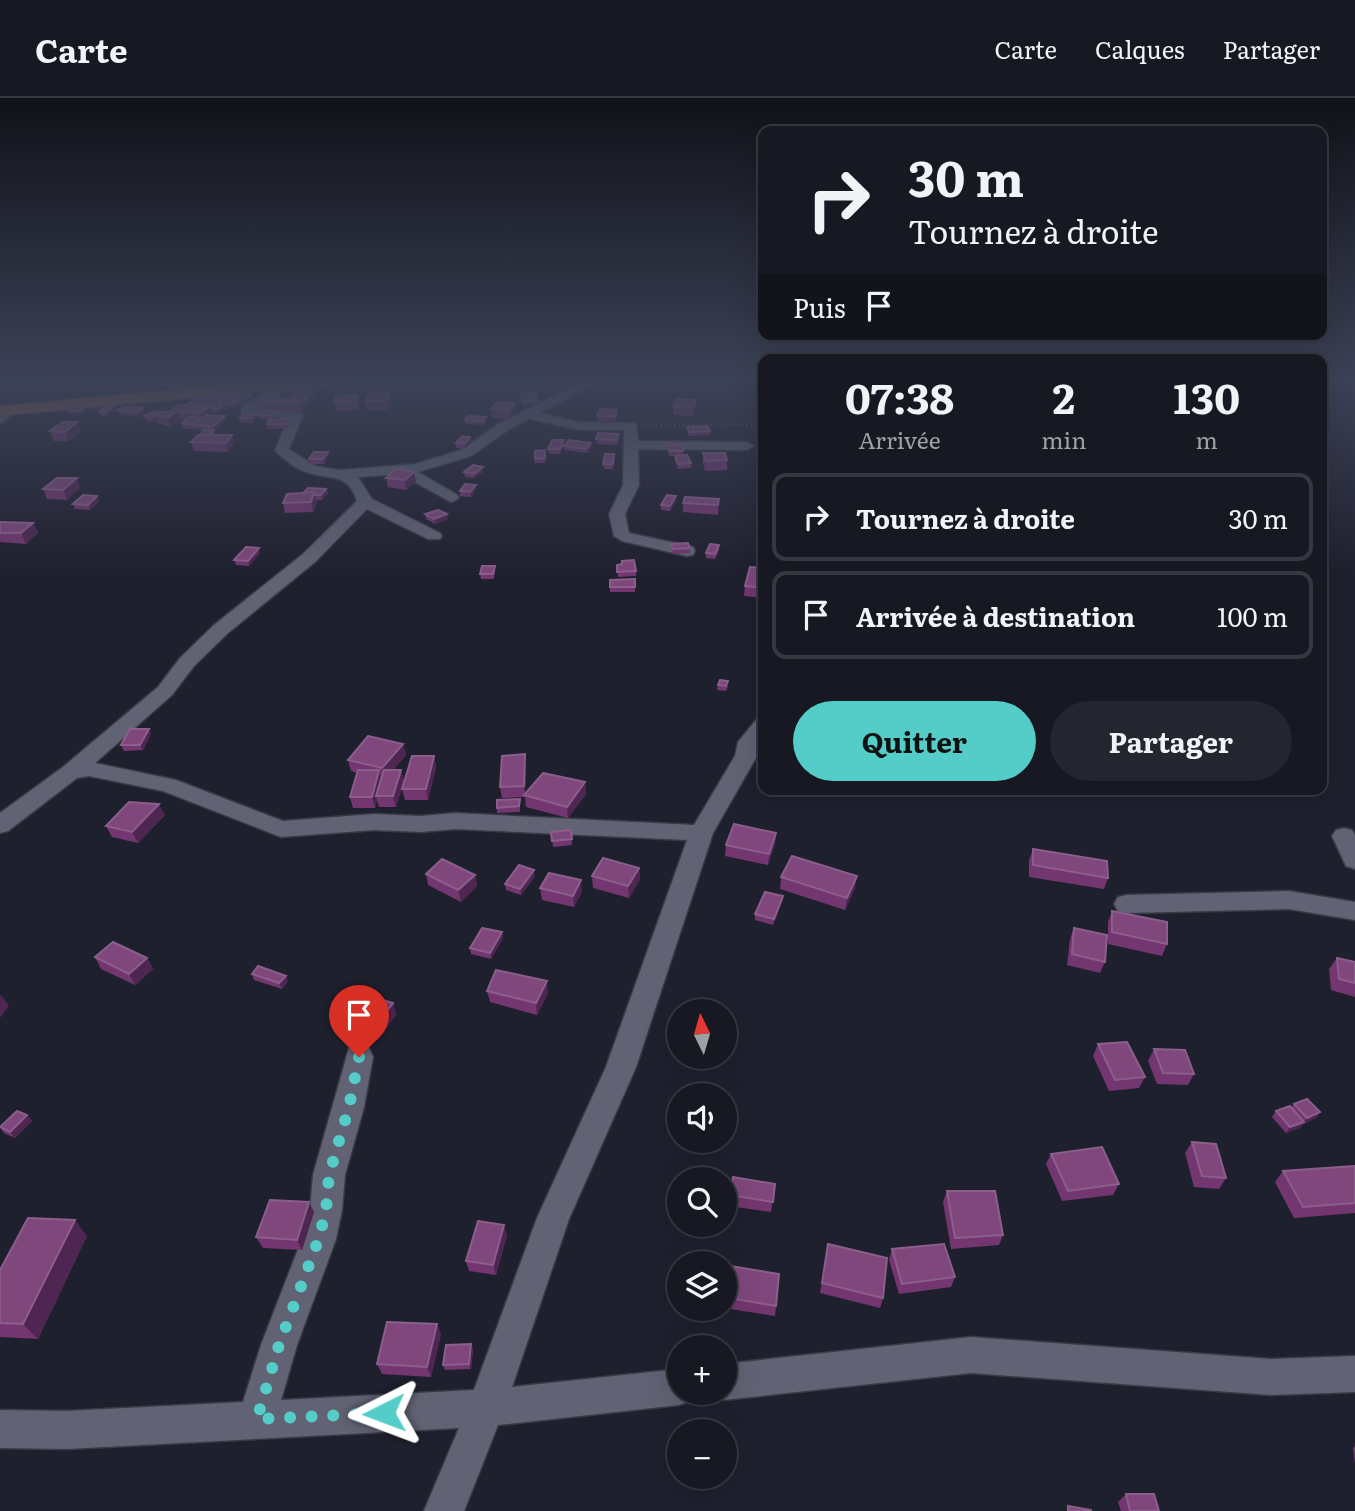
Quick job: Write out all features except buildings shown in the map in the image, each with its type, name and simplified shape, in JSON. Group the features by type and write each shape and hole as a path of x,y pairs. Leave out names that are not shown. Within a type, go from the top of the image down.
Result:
{"street":[{"path":"284,445 282,450 307,468 345,473 404,470 466,453 477,445"},
{"path":"687,551 622,536 617,514 631,485 631,445 747,446"},
{"path":"404,470 451,497"},
{"path":"345,473 361,486 365,502 434,536"},
{"path":"0,825 71,772 166,691 187,662 221,629 309,558 365,502"},
{"path":"444,1511 486,1408 552,1218 621,1067 701,834 746,756 749,742 758,730"},
{"path":"71,772 89,769 109,771 168,785 281,829 374,822 421,824 455,821 701,834"},
{"path":"1345,836 1355,860"},
{"path":"1127,904 1289,900 1355,911"},
{"path":"257,1419 279,1345 319,1238 326,1210 329,1175 349,1107 359,1057"},
{"path":"737,1381 971,1355 1271,1377 1355,1374"},
{"path":"0,1429 67,1430 486,1408 667,1388"}],"route":[{"path":"359,1057 349,1107 329,1175 326,1210 319,1238 279,1345 257,1419 384,1413"}]}
